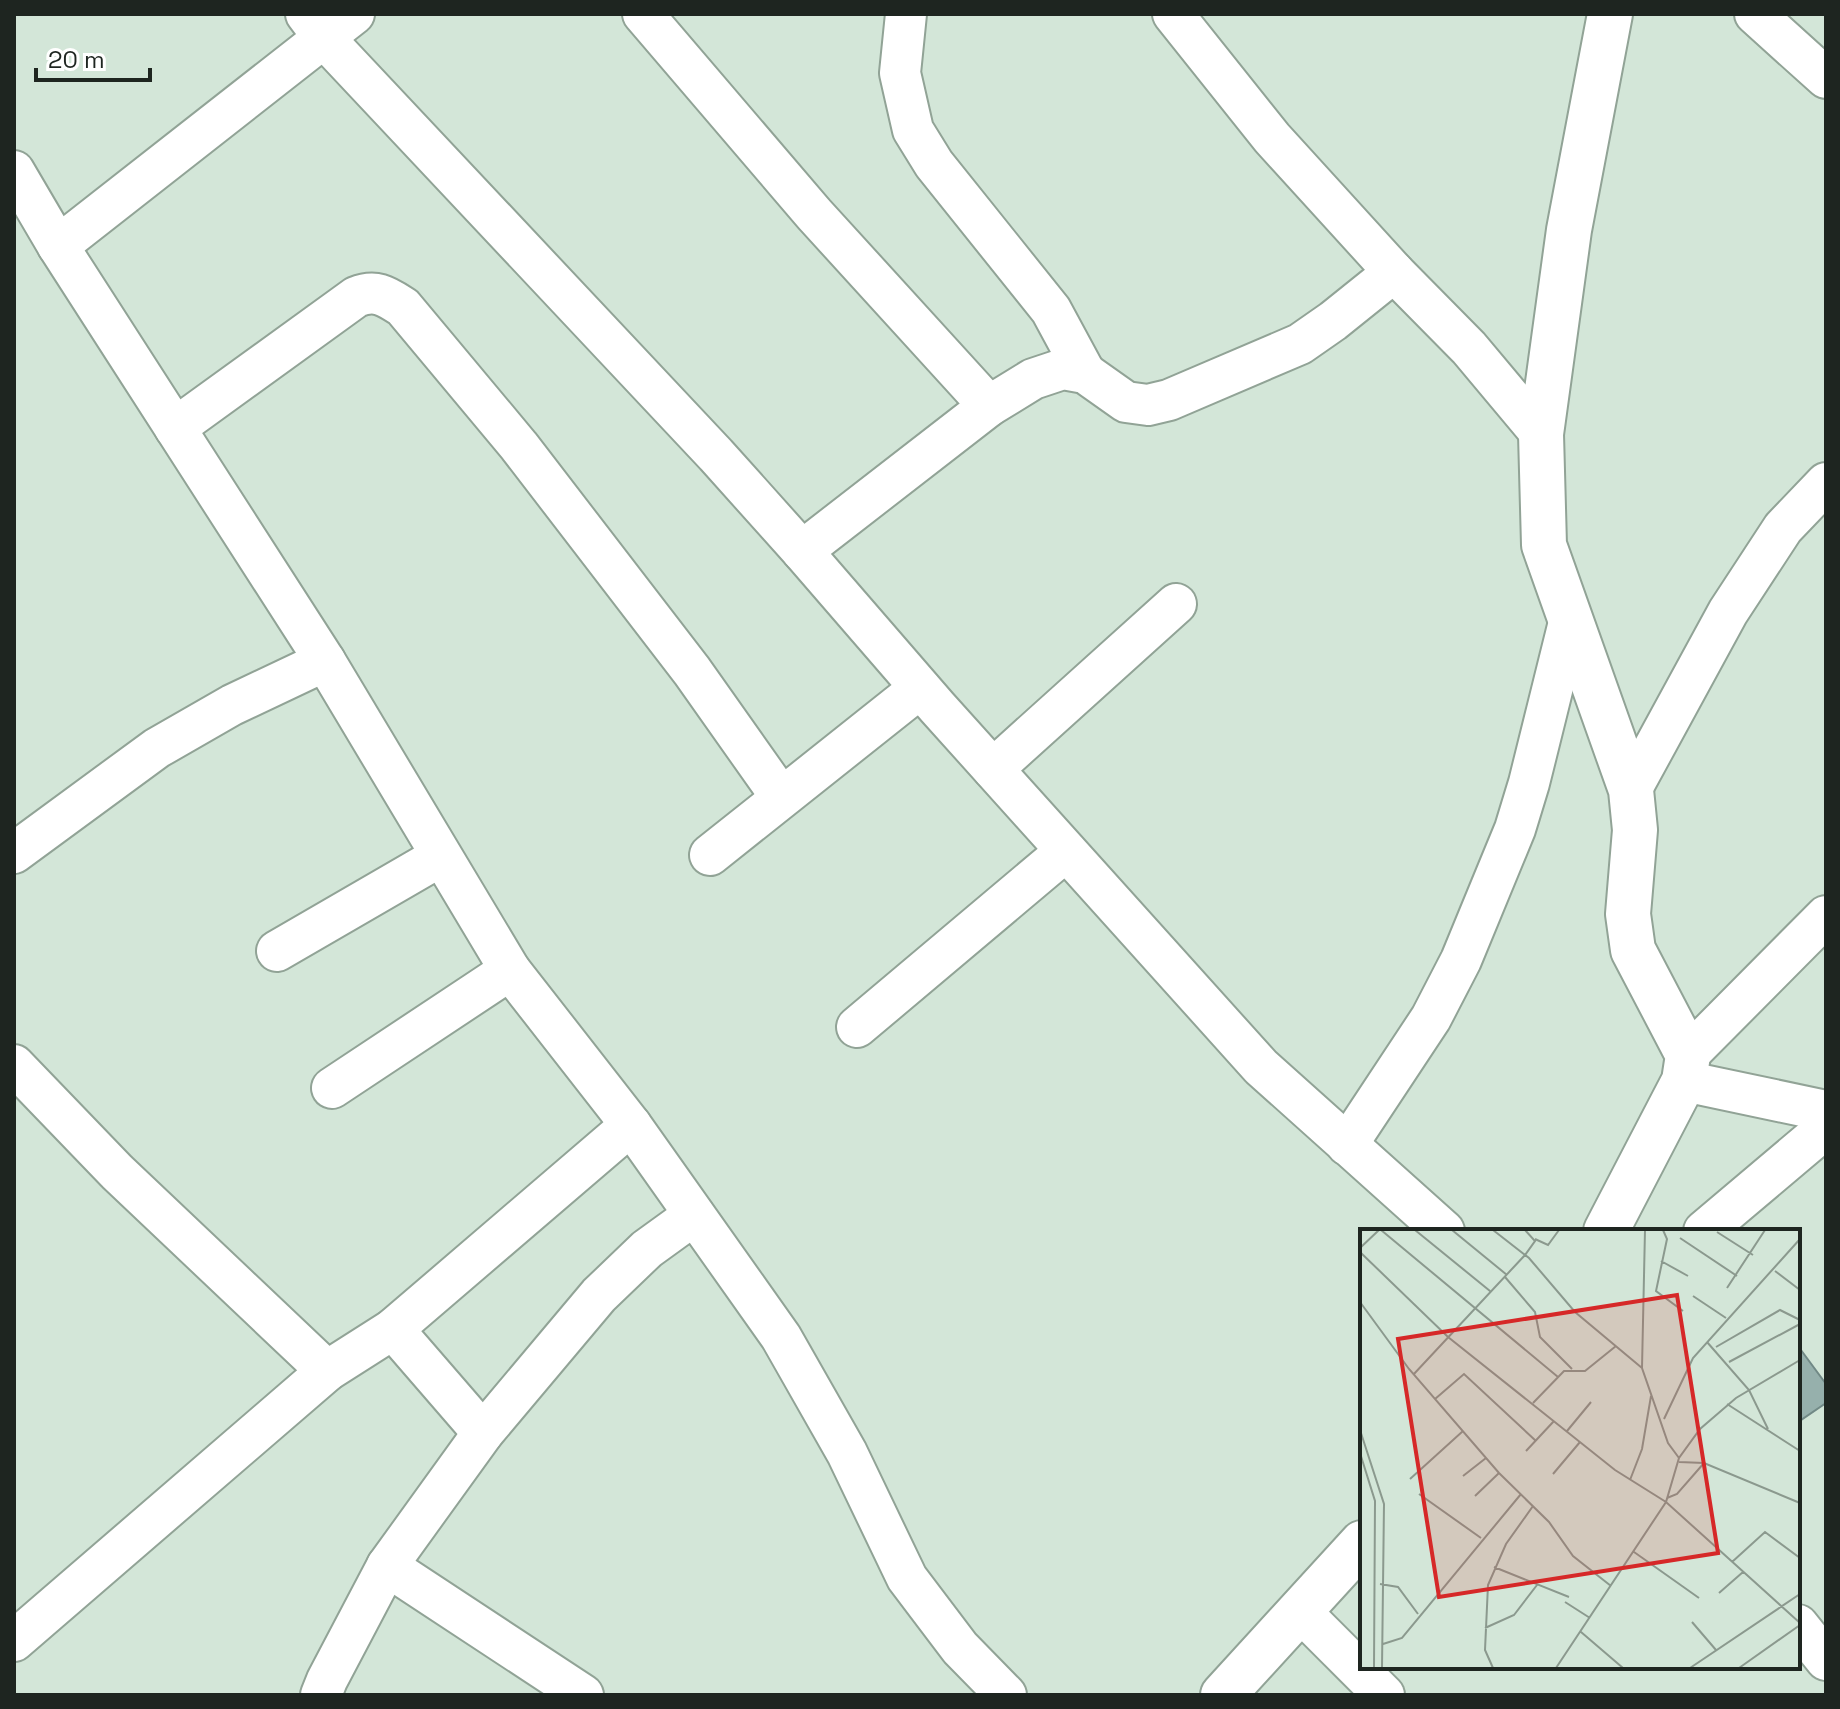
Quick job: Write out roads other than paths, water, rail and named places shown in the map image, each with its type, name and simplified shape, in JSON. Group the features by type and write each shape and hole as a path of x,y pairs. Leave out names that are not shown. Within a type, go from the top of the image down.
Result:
{"street":[{"path":"643,14 814,214 989,406"},
{"path":"906,14 900,73 913,130 934,164 1051,310 1085,373"},
{"path":"1173,14 1272,138 1394,272 1469,348 1541,434"},
{"path":"1610,14 1569,230 1541,434 1544,545 1631,790 1635,830 1628,914 1633,950 1686,1068 1826,1111"},
{"path":"1755,14 1826,78"},
{"path":"58,246 328,22 1261,1067 1442,1229"},
{"path":"14,171 58,246 325,661 510,970 631,1125 798,1364 847,1453 907,1578 960,1648 1006,1695"},
{"path":"802,551 989,406 1033,379 1063,369 1085,373 1126,402 1148,405 1169,400 1300,344 1394,272"},
{"path":"175,428 356,297 368,292 384,295 403,307 519,446 692,671 781,797"},
{"path":"1631,790 1728,612 1783,528 1826,483"},
{"path":"993,769 1176,604"},
{"path":"1347,1145 1431,1018 1461,960 1515,829 1570,618"},
{"path":"14,853 157,748 232,705 325,661"},
{"path":"710,855 920,688"},
{"path":"857,1027 1066,851"},
{"path":"277,951 441,856"},
{"path":"1607,1229 1686,1068 1826,916"},
{"path":"332,1088 510,970"},
{"path":"14,1065 117,1172 327,1371"},
{"path":"14,1641 327,1371 393,1329 631,1125"},
{"path":"1706,1229 1826,1128"},
{"path":"321,1695 387,1566 483,1433 599,1295 647,1249 694,1215"},
{"path":"393,1329 483,1433"},
{"path":"1223,1695 1360,1545"},
{"path":"387,1566 583,1695"},
{"path":"1301,1612 1384,1695"},
{"path":"1800,1628 1826,1660"}]}
